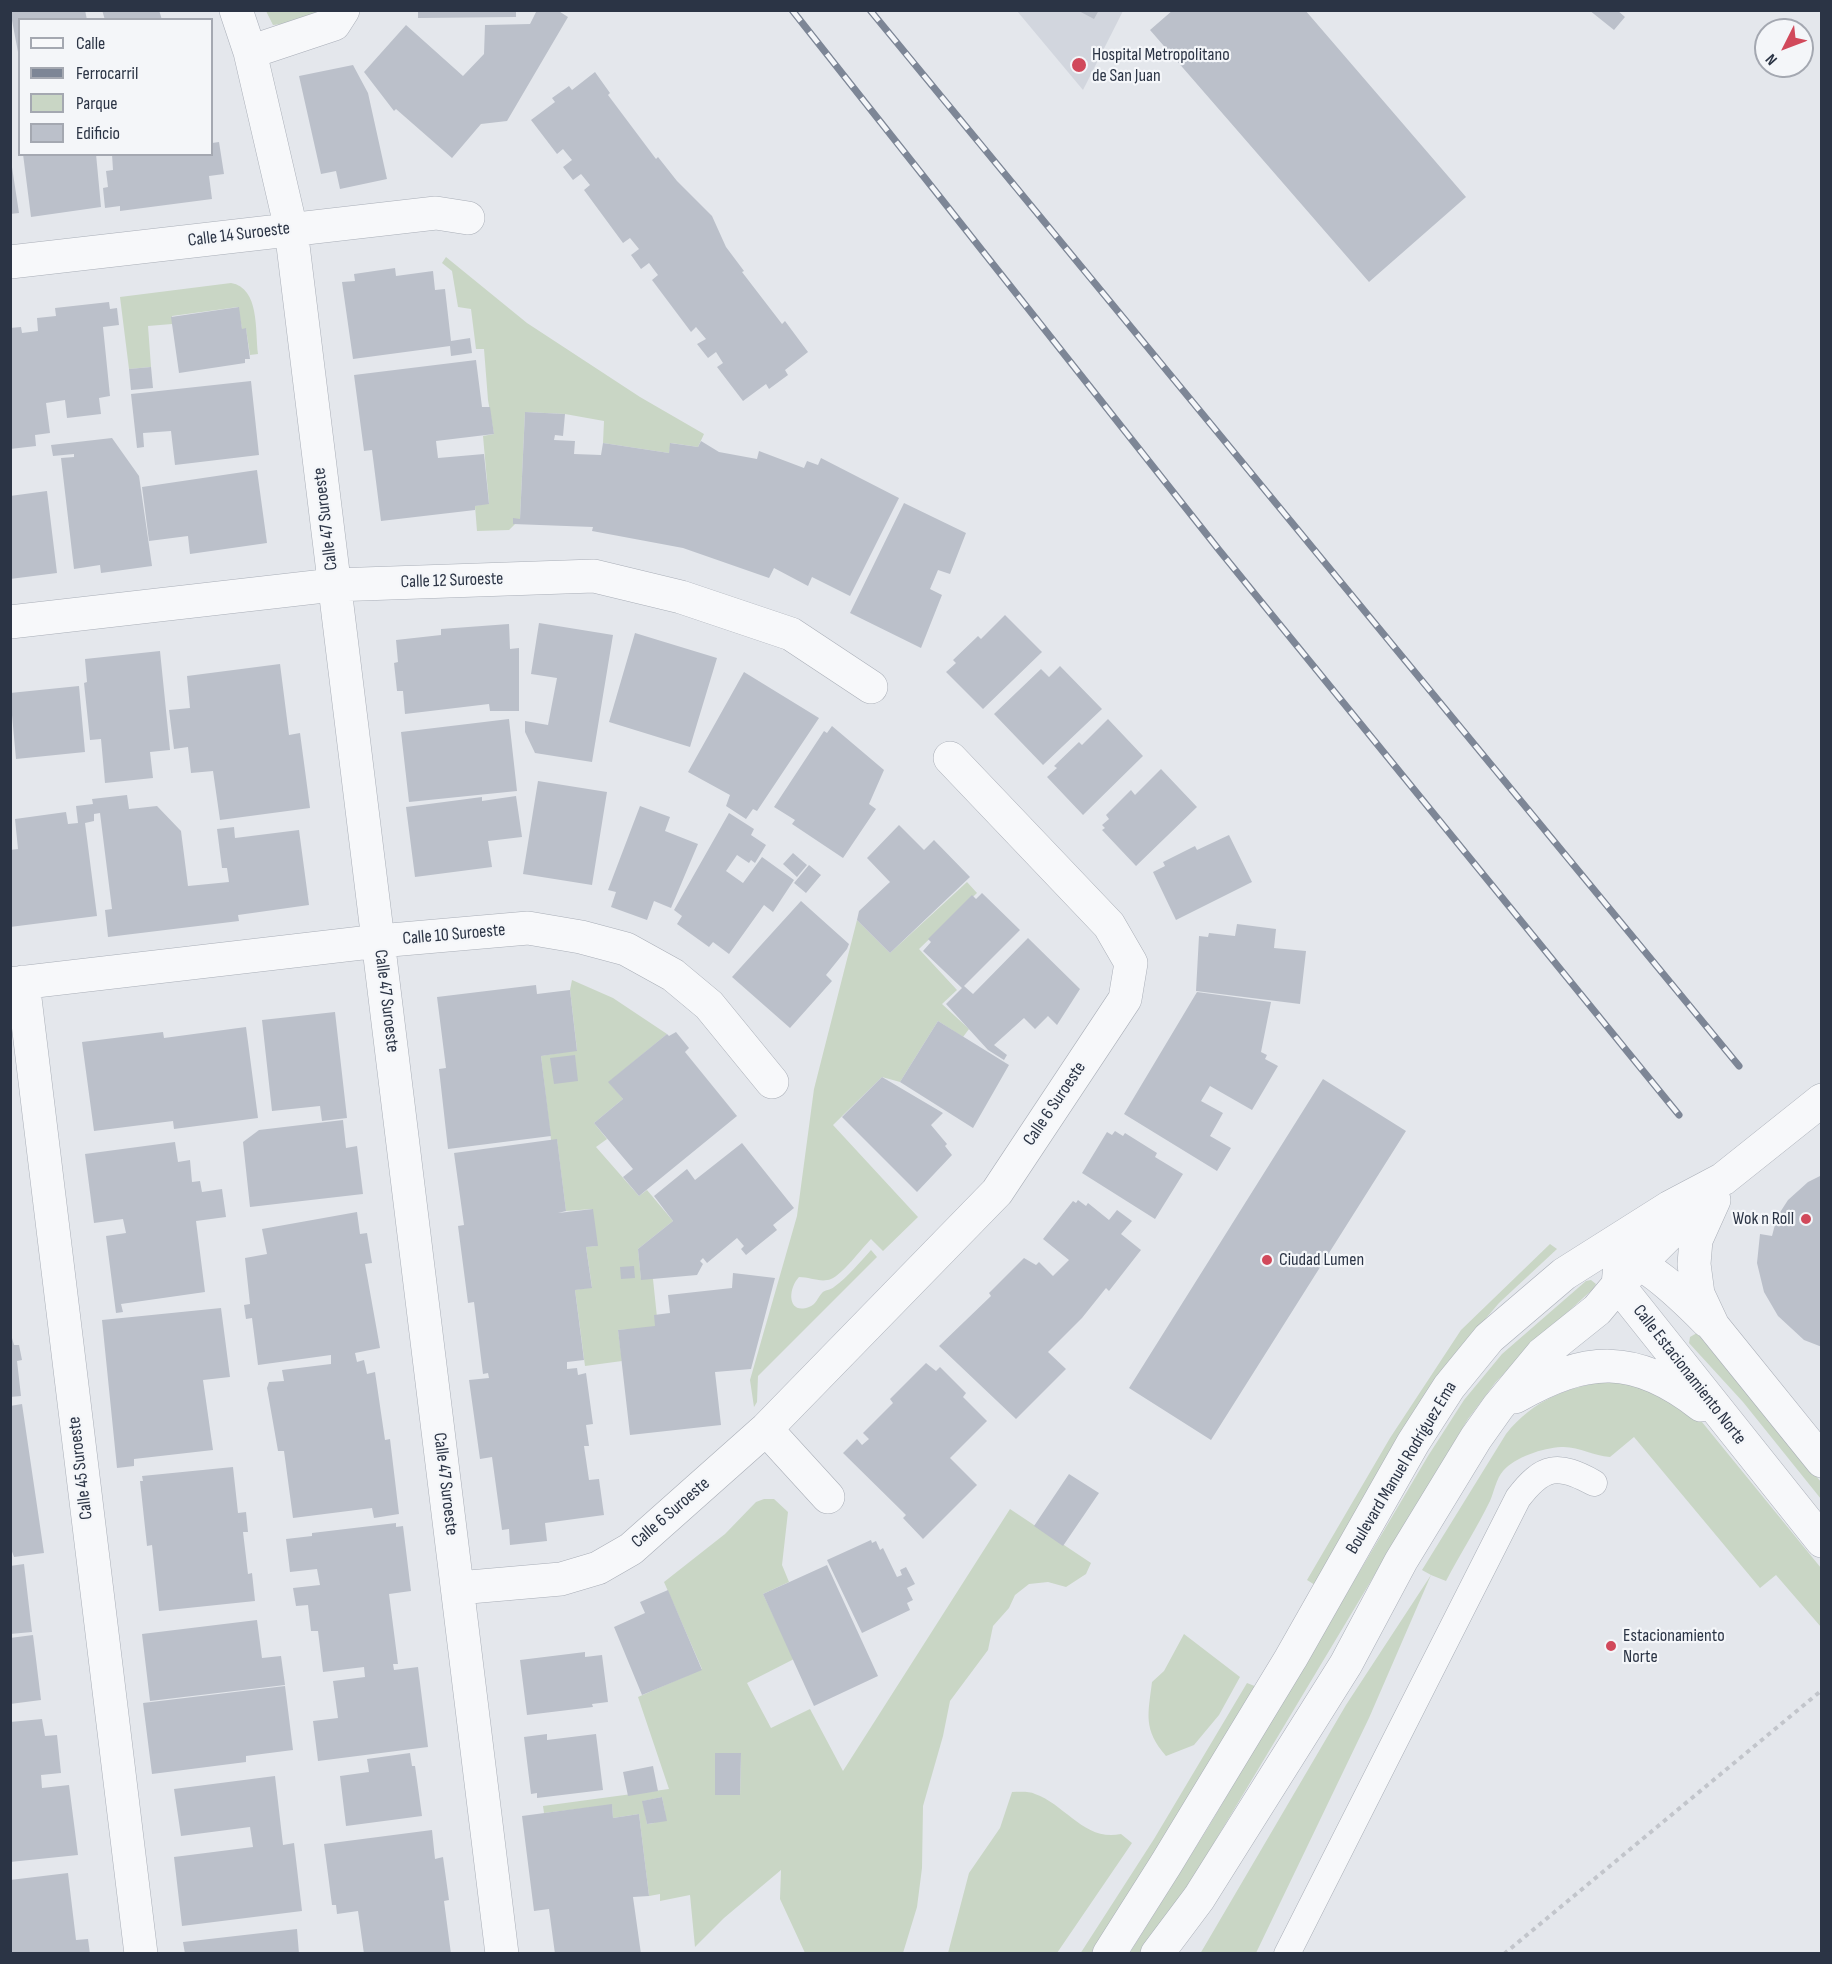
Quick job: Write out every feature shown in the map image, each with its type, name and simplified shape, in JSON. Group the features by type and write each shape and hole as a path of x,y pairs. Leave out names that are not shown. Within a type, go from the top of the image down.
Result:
{"street":[{"name":"Calle 47 Suroeste","path":"236,10 250,52 291,229 502,1953"},
{"path":"250,52 334,24 343,10"},
{"name":"Calle 14 Suroeste","path":"10,262 436,213 468,218"},
{"name":"Calle 12 Suroeste","path":"10,622 333,585 594,576 681,597 791,634 871,687"},
{"name":"Calle 6 Suroeste","path":"458,1588 561,1579 598,1568 632,1550 766,1429 997,1192 1125,999 1131,963 1109,925 950,758"},
{"name":"Calle 10 Suroeste","path":"17,983 379,941 528,928 581,937 626,949 673,975 709,1005 772,1082"},
{"name":"Calle 45 Suroeste","path":"17,983 141,1953"},
{"name":"Boulevard Manuel Rodríguez Ema","path":"1109,1953 1285,1668 1413,1443 1449,1386 1489,1338 1564,1274 1670,1207 1723,1179 1821,1100"},
{"path":"1626,1269 1723,1179"},
{"path":"1713,1326 1698,1294 1694,1264 1696,1240 1723,1179"},
{"path":"1157,1953 1199,1898 1346,1664 1401,1562 1476,1438 1498,1407 1542,1354 1598,1310 1670,1207"},
{"path":"1564,1274 1626,1269 1675,1290 1713,1326 1821,1461"},
{"name":"Calle Estacionamiento Norte","path":"1626,1269 1753,1457 1821,1541"},
{"path":"1498,1407 1546,1379 1570,1371 1604,1365 1634,1368 1675,1385 1702,1406 1753,1457"},
{"path":"766,1429 828,1497"}],"lane":[{"path":"1287,1953 1518,1498 1531,1480 1553,1468 1573,1471 1594,1483"}],"path":[{"path":"1504,1953 1821,1690"}],"shaded area":[{"name":"Hospital Metropolitano de San Juan","path":"1017,11 1123,11 1083,90"}],"green space":[{"path":"266,11 321,11 291,23 273,25"},
{"path":"446,257 527,323 640,397 704,434 698,447 671,443 669,453 603,443 604,421 565,414 525,412 520,519 509,530 477,531 475,506 489,503 483,436 494,434 488,400 484,349 476,349 471,309 458,307 452,271 442,263"},
{"path":"231,283 247,293 251,302 256,323 258,354 250,355 246,329 242,329 238,307 172,316 172,324 148,326 151,367 129,369 120,297"},
{"path":"967,882 977,893 919,949 957,990 942,1004 969,1029 963,1037 938,1021 900,1082 882,1077 833,1125 918,1217 883,1251 871,1239 836,1277 823,1280 799,1277 791,1294 793,1304 802,1309 812,1306 823,1292 839,1283 871,1250 877,1257 758,1376 757,1402 754,1407 750,1380 797,1216 814,1089 857,920 890,953"},
{"path":"572,980 613,998 667,1034 609,1082 623,1099 594,1123 607,1139 596,1147 639,1196 647,1190 673,1221 638,1249 641,1279 653,1279 658,1327 618,1330 622,1361 585,1366 575,1290 592,1287 586,1247 597,1246 592,1209 566,1211 557,1140 551,1140 541,1056 577,1050 570,990"},
{"path":"1550,1244 1557,1249 1499,1303 1458,1351 1315,1585 1307,1580 1390,1438 1461,1330"},
{"path":"1591,1280 1596,1284 1593,1289 1528,1348 1495,1383 1468,1419 1154,1943 1147,1953 1129,1954 1209,1826 1428,1456 1464,1400 1502,1354 1586,1281"},
{"path":"1697,1333 1821,1482 1821,1499 1743,1402 1689,1343 1690,1337"},
{"path":"1609,1381 1632,1383 1693,1411 1821,1568 1821,1627 1776,1575 1760,1588 1634,1437 1610,1457 1561,1447 1538,1451 1515,1461 1501,1474 1485,1511 1446,1581 1422,1570 1506,1434 1516,1422 1540,1404 1566,1391"},
{"path":"774,1499 788,1512 782,1565 789,1582 763,1594 794,1659 747,1683 771,1728 810,1709 843,1771 1010,1509 1091,1563 1086,1574 1066,1587 1048,1582 1029,1584 1015,1595 1009,1608 993,1626 988,1650 950,1701 943,1736 923,1806 922,1868 917,1907 903,1953 805,1953 780,1899 781,1870 724,1918 695,1947 690,1895 660,1901 660,1894 649,1896 639,1814 613,1818 612,1805 544,1813 543,1806 669,1789 638,1697 702,1669 664,1582 725,1534 756,1502","holes":["715,1753 741,1753 740,1795 715,1795","662,1797 665,1812 654,1823 647,1824 643,1801"]},
{"path":"1431,1575 1369,1718 1256,1953 1200,1954 1346,1705"},
{"path":"1184,1634 1240,1677 1219,1715 1194,1745 1166,1756 1150,1729 1152,1682 1164,1671"},
{"path":"1247,1683 1257,1687 1093,1953 1080,1954 1154,1839"},
{"path":"1012,1792 1035,1794 1046,1799 1086,1828 1108,1835 1121,1834 1132,1843 1057,1953 948,1953 969,1873 1000,1828"}],"building":[{"path":"10,10 85,10 87,18 18,18 18,52"},
{"path":"102,10 159,10 161,18 104,18"},
{"path":"418,10 516,10 516,17 418,18"},
{"path":"537,10 557,10 568,17 507,121 481,124 452,158 396,109 394,111 364,72 406,25 463,76 484,54 485,25 530,24"},
{"path":"1077,10 1099,10 1094,19"},
{"path":"1173,10 1305,10 1466,197 1369,282 1150,30"},
{"path":"1589,10 1617,10 1625,17 1614,30"},
{"path":"353,65 368,93 387,179 340,189 336,171 321,174 299,76"},
{"path":"595,72 610,93 608,95 656,159 658,157 677,181 712,216 726,247 744,271 742,272 782,324 785,321 808,352 785,370 788,375 769,389 766,384 743,401 717,367 723,363 716,352 708,358 697,344 706,339 696,327 691,332 652,280 658,275 649,263 641,269 631,255 639,249 630,238 623,243 584,190 590,185 581,174 573,180 563,167 572,160 563,149 557,154 531,120 555,102 552,98 569,86 572,90"},
{"path":"219,142 224,174 209,176 212,199 120,211 120,206 105,208 103,188 108,187 106,171 113,170 112,156 213,156 213,143"},
{"path":"10,154 19,213 10,214"},
{"path":"23,156 96,156 101,207 31,217"},
{"path":"395,268 396,276 433,271 435,290 445,289 451,341 470,338 472,353 451,356 450,346 353,359 342,282 355,281 354,274"},
{"path":"109,302 110,309 117,308 119,325 103,327 110,396 99,398 101,414 67,418 65,400 46,403 50,433 35,435 36,446 10,449 10,328 21,327 22,333 38,331 37,318 56,316 55,308"},
{"path":"239,307 242,329 246,328 250,359 245,359 245,363 179,373 171,317"},
{"path":"476,360 482,407 490,407 494,434 436,441 438,458 484,454 489,504 475,506 475,510 381,521 372,450 364,451 354,375"},
{"path":"151,367 153,388 131,390 129,369"},
{"path":"251,381 259,455 175,465 171,431 143,433 144,447 137,448 131,394"},
{"path":"525,412 565,414 563,436 555,435 554,440 575,441 574,454 601,455 603,443 669,453 670,443 698,447 701,441 719,452 757,459 759,451 804,468 807,461 818,465 821,458 899,498 850,596 812,577 808,586 774,568 769,578 683,548 592,531 593,527 513,524 513,518 520,519"},
{"path":"112,438 139,476 152,566 101,573 100,565 74,569 61,458 74,457 74,454 53,456 51,445"},
{"path":"257,470 267,543 190,554 188,536 149,541 142,487"},
{"path":"47,491 57,573 10,579 10,496"},
{"path":"904,503 966,533 950,574 938,570 930,589 942,595 921,648 850,613"},
{"path":"1005,615 1042,652 983,709 946,672 956,663 953,660 978,636 981,639"},
{"path":"539,623 613,635 592,762 535,753 525,732 525,721 548,725 557,678 531,674"},
{"path":"509,624 510,649 519,648 519,711 490,711 489,704 405,714 403,691 397,691 394,663 398,662 396,640 441,635 441,629"},
{"path":"635,633 717,658 690,747 609,722"},
{"path":"160,651 170,750 150,752 153,778 105,783 101,739 90,740 84,683 87,682 85,659"},
{"path":"280,664 289,735 300,733 310,808 220,820 213,771 191,773 188,747 174,749 169,710 190,708 187,676"},
{"path":"1060,666 1102,709 1043,765 994,714 1041,669 1049,677"},
{"path":"744,672 819,718 757,811 753,809 746,819 726,806 730,795 688,772"},
{"path":"79,686 85,752 16,759 10,693"},
{"path":"509,719 517,791 409,802 401,732"},
{"path":"1108,719 1143,756 1083,815 1047,777 1057,768 1054,766 1079,742 1082,745"},
{"path":"832,726 884,770 869,804 876,809 843,858 792,824 795,820 774,807 824,731 827,733"},
{"path":"1161,769 1197,807 1136,866 1102,830 1105,828 1102,825 1109,819 1106,815 1131,790 1135,795"},
{"path":"538,781 607,792 592,885 523,874"},
{"path":"127,795 129,809 157,806 181,831 188,886 229,882 227,868 222,868 217,829 234,827 235,838 299,830 309,905 238,915 239,921 108,937 105,910 112,909 100,813 94,814 94,821 85,823 97,916 10,927 10,850 18,849 15,819 66,812 68,824 78,823 76,806 93,804 92,799"},
{"path":"516,796 522,837 488,841 492,867 415,877 406,807 482,797 482,801"},
{"path":"640,806 670,817 665,831 698,844 671,908 654,901 647,920 611,907 616,892 608,890"},
{"path":"729,813 754,829 751,835 766,845 755,863 751,860 749,863 737,855 726,871 743,883 762,857 794,880 773,912 764,905 729,954 713,942 709,947 677,924 682,916 674,910"},
{"path":"899,825 924,850 934,840 970,877 890,953 857,920 859,911 890,882 867,858"},
{"path":"1229,835 1252,882 1176,920 1153,872 1165,866 1163,862 1195,846 1197,850"},
{"path":"793,853 807,865 797,877 783,864"},
{"path":"809,865 821,875 806,893 794,883"},
{"path":"982,893 1020,930 964,986 973,994 1028,938 1080,989 1057,1025 1048,1016 1035,1029 1024,1018 994,1045 1007,1055 1004,1060 988,1050 946,1004 962,988 923,951 931,942 928,939 972,895 976,899"},
{"path":"801,901 849,944 826,975 832,981 790,1028 732,977"},
{"path":"1237,924 1276,929 1274,948 1306,951 1300,1004 1196,991 1199,936 1208,937 1209,933 1235,936"},
{"path":"536,985 537,994 570,990 577,1051 541,1056 551,1136 448,1149 439,1069 446,1068 437,997"},
{"path":"1197,992 1271,1002 1261,1052 1267,1055 1265,1059 1278,1066 1252,1110 1210,1086 1201,1101 1223,1113 1210,1136 1231,1148 1217,1171 1124,1114"},
{"path":"335,1012 347,1118 322,1121 320,1106 272,1111 262,1020"},
{"path":"938,1021 1009,1065 973,1128 900,1082"},
{"path":"246,1027 258,1118 174,1129 173,1121 94,1131 82,1042 163,1032 164,1038"},
{"path":"676,1032 689,1048 685,1052 737,1116 639,1196 623,1177 633,1169 594,1123 623,1099 608,1082 667,1034 669,1036"},
{"path":"575,1055 578,1081 554,1084 550,1058"},
{"path":"882,1077 943,1113 931,1125 947,1144 945,1146 952,1155 917,1192 842,1117"},
{"name":"Ciudad Lumen","path":"1323,1079 1406,1131 1211,1440 1129,1388"},
{"path":"343,1120 346,1148 357,1146 363,1194 250,1207 243,1142 259,1130"},
{"path":"1115,1131 1123,1136 1125,1133 1157,1153 1155,1157 1183,1174 1155,1219 1082,1173 1107,1132 1112,1135"},
{"path":"557,1139 566,1211 558,1213 593,1209 598,1246 586,1247 592,1288 575,1290 584,1360 567,1362 567,1369 577,1368 578,1375 586,1373 593,1424 586,1425 589,1446 584,1446 589,1480 599,1479 604,1515 545,1523 547,1541 510,1545 509,1529 502,1530 492,1457 480,1459 469,1380 489,1378 488,1373 483,1374 474,1302 468,1303 458,1226 464,1225 454,1153"},
{"path":"175,1142 178,1162 190,1160 192,1182 200,1181 202,1192 222,1189 226,1217 196,1221 205,1292 121,1304 123,1312 116,1313 106,1236 126,1233 123,1219 94,1223 85,1154"},
{"path":"742,1143 794,1208 773,1225 777,1230 746,1255 741,1249 744,1246 737,1238 707,1263 703,1258 700,1261 703,1264 697,1275 641,1280 638,1249 673,1221 654,1196 687,1169 695,1180"},
{"path":"1822,1175 1822,1347 1804,1340 1778,1316 1764,1292 1757,1263 1760,1234 1772,1236 1777,1217 1788,1200 1808,1182"},
{"path":"1078,1200 1086,1206 1088,1203 1109,1220 1117,1210 1132,1221 1121,1234 1141,1250 1109,1291 1106,1288 1082,1318 1048,1352 1066,1369 1016,1419 939,1346 991,1296 989,1293 1024,1258 1036,1265 1039,1262 1053,1276 1069,1260 1043,1239 1073,1201 1076,1203"},
{"path":"357,1212 360,1234 367,1233 372,1263 365,1264 380,1348 355,1353 357,1362 364,1360 367,1374 375,1372 385,1440 390,1439 399,1514 374,1518 372,1508 293,1518 284,1451 278,1451 267,1388 269,1382 284,1381 282,1370 331,1364 331,1355 258,1365 252,1318 246,1319 244,1305 250,1304 245,1258 267,1254 262,1229"},
{"path":"634,1266 635,1278 621,1279 620,1267"},
{"path":"733,1273 775,1278 751,1369 715,1372 721,1425 630,1435 618,1330 655,1326 654,1315 670,1313 668,1295 732,1288"},
{"path":"221,1308 230,1377 203,1380 213,1450 134,1459 134,1466 117,1468 102,1320"},
{"path":"10,1331 14,1345 19,1345 22,1360 17,1361 21,1396 10,1397"},
{"path":"926,1363 936,1371 940,1367 966,1393 963,1397 987,1421 950,1458 977,1485 923,1539 903,1518 906,1515 843,1453 857,1439 862,1445 869,1439 863,1433 893,1403 890,1399"},
{"path":"22,1404 44,1553 14,1557 10,1546 10,1406"},
{"path":"233,1467 238,1513 246,1512 248,1532 243,1532 248,1574 252,1573 255,1601 159,1611 152,1545 147,1546 140,1481 143,1481 142,1476"},
{"path":"1069,1474 1099,1493 1063,1546 1034,1526"},
{"path":"396,1523 396,1527 403,1526 411,1591 389,1594 398,1664 393,1664 394,1670 418,1667 428,1747 318,1761 313,1721 338,1718 333,1681 365,1677 364,1667 323,1672 318,1631 311,1631 308,1605 296,1606 293,1588 320,1585 317,1569 290,1572 286,1539 312,1536 312,1533"},
{"path":"871,1540 872,1543 876,1541 880,1550 883,1548 897,1577 902,1575 900,1570 906,1567 915,1584 907,1588 913,1600 907,1603 910,1610 862,1633 827,1560"},
{"path":"24,1564 32,1632 10,1634 10,1566"},
{"path":"827,1565 878,1676 814,1706 763,1594"},
{"path":"668,1590 702,1670 642,1695 614,1627 645,1613 640,1602"},
{"path":"257,1620 262,1658 281,1656 285,1685 150,1701 142,1634"},
{"path":"33,1635 41,1700 10,1704 10,1638"},
{"path":"585,1652 585,1657 602,1655 608,1702 592,1704 593,1707 527,1715 520,1660"},
{"path":"285,1686 293,1750 246,1756 246,1762 152,1774 143,1703"},
{"path":"42,1719 45,1736 57,1735 61,1773 41,1775 42,1788 69,1785 78,1855 10,1862 10,1722"},
{"path":"547,1734 547,1740 596,1734 603,1790 537,1798 537,1793 531,1794 524,1737"},
{"path":"410,1753 412,1766 415,1766 422,1816 346,1826 340,1776 369,1772 367,1759"},
{"path":"715,1753 741,1753 740,1795 715,1795"},
{"path":"653,1766 658,1791 628,1796 623,1772"},
{"path":"275,1776 283,1845 294,1843 302,1911 182,1926 174,1857 253,1847 250,1827 181,1836 174,1789"},
{"path":"662,1797 667,1821 647,1824 642,1801"},
{"path":"612,1804 613,1818 639,1814 649,1896 633,1897 641,1954 555,1954 549,1909 534,1911 522,1816"},
{"path":"432,1830 435,1859 443,1857 449,1900 444,1901 451,1954 364,1954 358,1911 337,1914 336,1905 332,1905 324,1844"},
{"path":"68,1873 76,1940 88,1939 90,1954 10,1954 10,1880"},
{"path":"297,1929 299,1954 185,1954 183,1942"}],"railway":[{"path":"792,10 1219,550 1679,1115"},
{"path":"870,10 1739,1066"}],"place":[{"name":"Hospital Metropolitano de San Juan","path":"1079,65"},
{"name":"Wok n Roll","path":"1806,1219"},
{"name":"Ciudad Lumen","path":"1267,1260"},
{"name":"Estacionamiento Norte","path":"1611,1646"}]}
